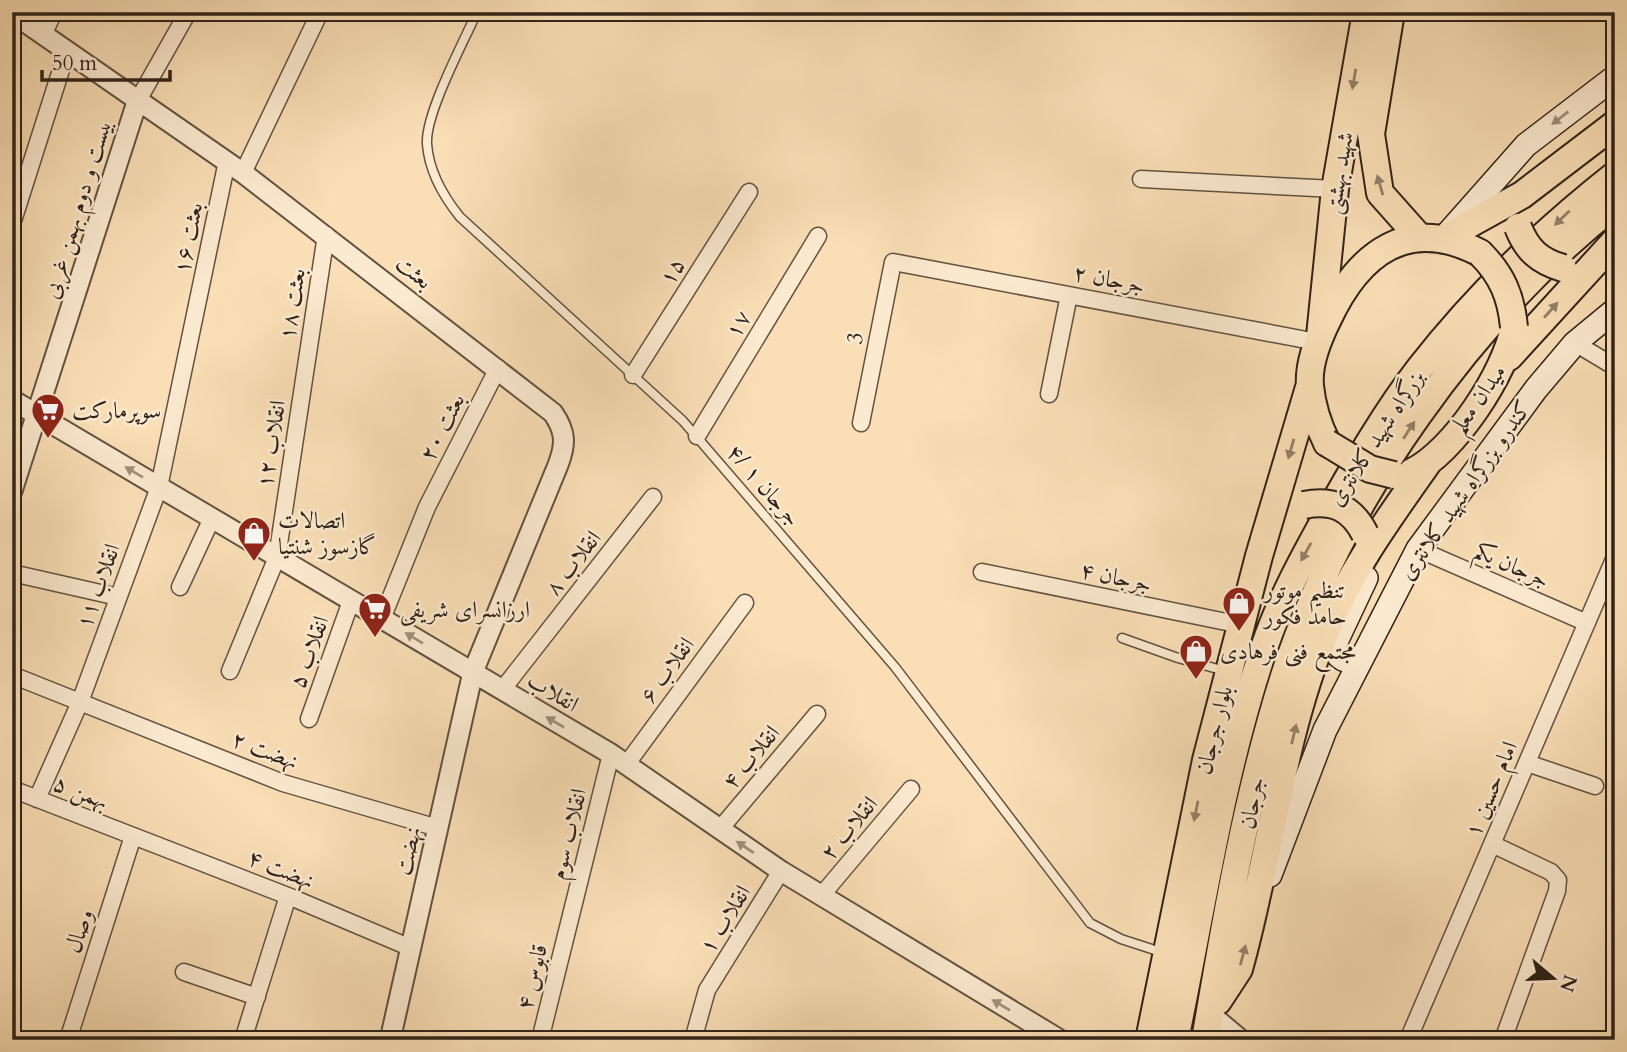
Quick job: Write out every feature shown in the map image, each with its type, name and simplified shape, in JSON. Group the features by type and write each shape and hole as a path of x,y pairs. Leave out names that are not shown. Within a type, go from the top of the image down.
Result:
{"main road":[{"name":"شهید بهشتی","path":"1319,339 1335,189 1366,12"},
{"name":"شهید بهشتی","path":"1391,12 1371,134 1380,193 1432,238"},
{"path":"1432,238 1525,145 1615,77"},
{"path":"1413,472 1370,469 1327,443 1319,427 1310,384 1319,339 1350,278 1371,257 1390,245 1432,238 1522,195 1615,124"},
{"name":"بزرگراه شهید کلانتری","path":"1231,762 1264,648 1301,561 1361,455 1420,368 1476,302 1573,208 1615,175"},
{"path":"1522,195 1518,227 1524,242 1534,254 1547,263 1563,268 1594,262"},
{"name":"بزرگراه شهید کلانتری","path":"1326,573 1383,469 1438,386 1540,270 1615,204"},
{"name":"میدان معلم","path":"1413,472 1473,412 1506,361 1514,327 1511,299 1494,267 1480,253 1432,238"},
{"path":"1506,361 1615,242"},
{"name":"کندرو بزرگراه شهید کلانتری","path":"1251,925 1325,730 1358,660 1418,549 1536,389 1576,343 1611,319"},
{"name":"بلوار جرجان","path":"1149,1040 1206,760 1259,556 1310,384"},
{"path":"1208,1027 1239,969 1300,709 1324,633 1365,541 1413,472"},
{"path":"1358,660 1346,662 1338,657 1333,648 1413,472"},
{"path":"1259,556 1281,525 1304,505 1334,503 1347,510 1358,520 1365,541"},
{"name":"جرجان","path":"1208,1027 1258,769 1286,672 1326,573"},
{"name":"جرجان","path":"1175,1040 1231,762"}],"street":[{"path":"43,35 54,12"},
{"path":"136,102 188,12"},
{"path":"243,173 320,12"},
{"name":"بعثت","path":"12,13 136,102 227,161 553,413 564,433 565,447 473,672"},
{"path":"12,223 67,51"},
{"name":"بیست و دوم بهمن غربی","path":"12,491 136,102"},
{"name":"۱۶ بعثت","path":"159,487 227,161"},
{"path":"1141,179 1335,189"},
{"name":"۱۵","path":"633,375 749,192"},
{"name":"۱۸ بعثت","path":"304,379 326,235"},
{"name":"۱۷","path":"697,436 818,236"},
{"name":"جرجان ۲","path":"893,262 1319,339"},
{"name":"3","path":"861,423 893,262"},
{"path":"1049,394 1069,295"},
{"path":"1576,343 1615,368"},
{"name":"۲۰ بعثت","path":"382,619 427,507 498,368"},
{"name":"۱۲ انقلاب","path":"230,671 277,557 304,379"},
{"name":"انقلاب","path":"12,400 618,760 821,896 1060,1040"},
{"name":"۱۱ انقلاب","path":"37,799 80,702 159,487"},
{"name":"۸ انقلاب","path":"502,690 653,497"},
{"path":"180,587 212,518"},
{"name":"جرجان یکم","path":"1418,549 1587,623"},
{"name":"امام حسین ۱","path":"1408,1040 1615,557"},
{"name":"۴ جرجان","path":"982,572 1241,625"},
{"path":"12,573 118,597"},
{"name":"۵ انقلاب","path":"309,719 351,601"},
{"name":"۶ انقلاب","path":"618,760 746,603"},
{"name":"نهضت","path":"390,1040 473,672"},
{"name":"۲ نهضت","path":"12,675 283,783 438,828"},
{"name":"۴ انقلاب","path":"720,830 817,713"},
{"name":"انقلاب سوم","path":"569,925 618,760"},
{"path":"1527,763 1595,786"},
{"name":"۵ بهمن","path":"12,789 133,836"},
{"name":"۲ انقلاب","path":"821,896 911,789"},
{"name":"۴ نهضت","path":"133,836 288,896 411,948"},
{"name":"وصال","path":"68,1040 133,836"},
{"path":"1492,844 1551,872 1558,880 1558,891 1503,1040"},
{"name":"انقلاب ۱","path":"693,1040 707,990 782,871"},
{"path":"243,1040 288,896"},
{"name":"۴ قابوس","path":"540,1040 569,925"},
{"path":"184,972 257,997"},
{"path":"1208,1027 1241,1040"},
{"path":"12,1038 18,1040"}],"lane":[{"name":"جرجان ۱ /۴","path":"477,12 436,105 426,142 443,195 460,217 697,436 895,667 1090,923 1121,939 1167,954"},
{"path":"1122,638 1178,658 1228,671"}],"place":[{"name":"سوپرمارکت","path":"48,440"},
{"name":"اتصالات گازسوز شنتیا","path":"254,563"},
{"name":"تنظیم موتور حامد فکور","path":"1239,633"},
{"name":"ارزانسرای شریفی","path":"375,639"},
{"name":"مجتمع فنی فرهادی","path":"1196,681"}]}
